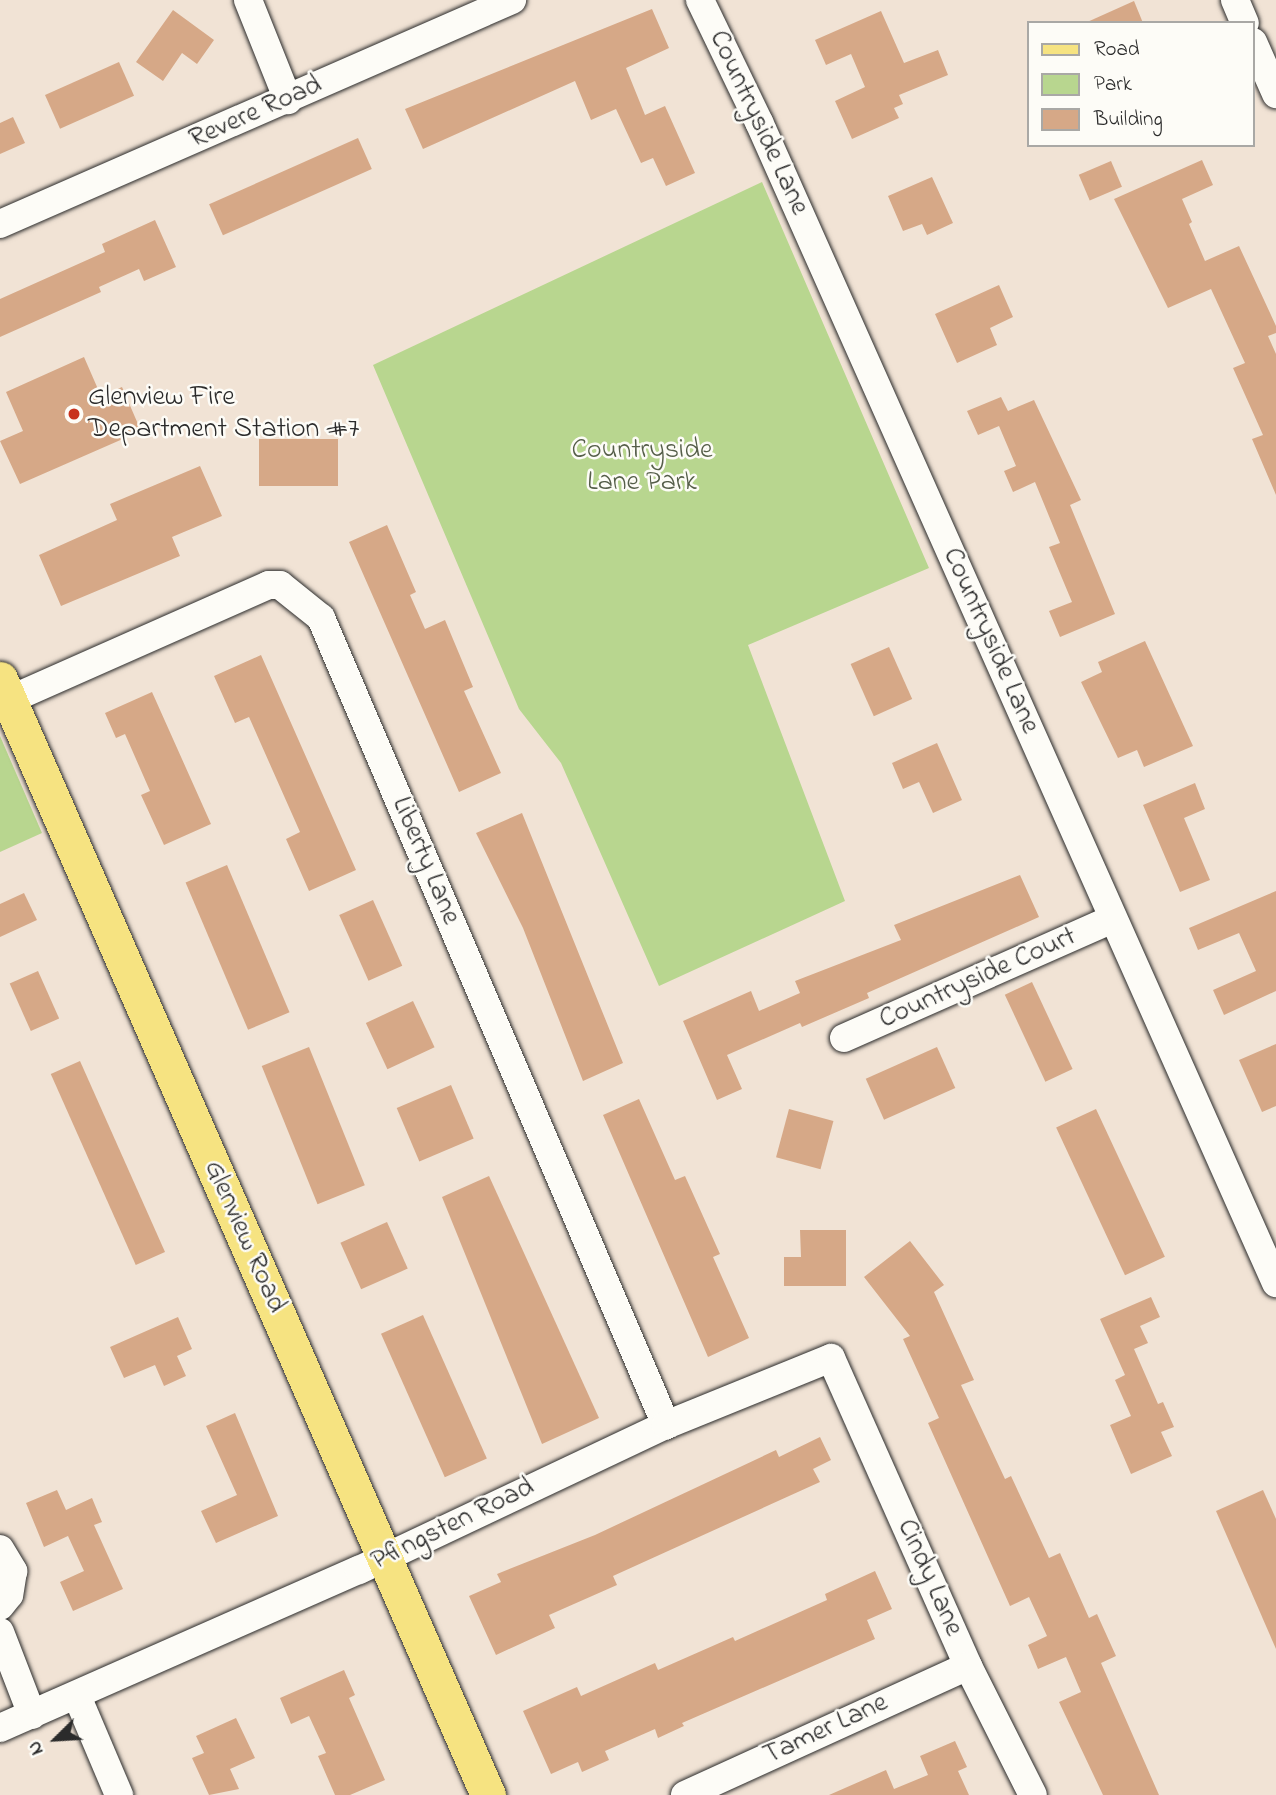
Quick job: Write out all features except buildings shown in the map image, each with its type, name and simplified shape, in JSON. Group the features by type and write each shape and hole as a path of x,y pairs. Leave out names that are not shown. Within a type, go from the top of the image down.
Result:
{"main road":[{"name":"Glenview Road","path":"5,690 488,1795"}],"street":[{"path":"248,0 288,100"},
{"name":"Revere Road","path":"0,224 512,0"},
{"name":"Countryside Lane","path":"700,0 759,122 1276,1283"},
{"path":"1234,0 1244,21"},
{"path":"1255,47 1276,94"},
{"name":"Liberty Lane","path":"5,690 269,584 280,584 321,618 666,1425"},
{"name":"Countryside Court","path":"844,1038 1113,919"},
{"name":"Pfingsten Road","path":"0,1728 384,1557 666,1425 831,1358"},
{"name":"Cindy Lane","path":"831,1358 968,1665 1033,1795"},
{"path":"0,1549 13,1571 9,1595 0,1606"},
{"path":"0,1632 32,1715"},
{"name":"Tamer Lane","path":"685,1795 968,1665"},
{"path":"77,1696 119,1795"}],"green space":[{"name":"Countryside Lane Park","path":"762,182 929,568 748,645 845,901 659,986 561,763 519,709 373,365"},
{"path":"0,736 42,833 0,852"}],"place":[{"name":"Glenview Fire Department Station #7","path":"74,414"}]}
